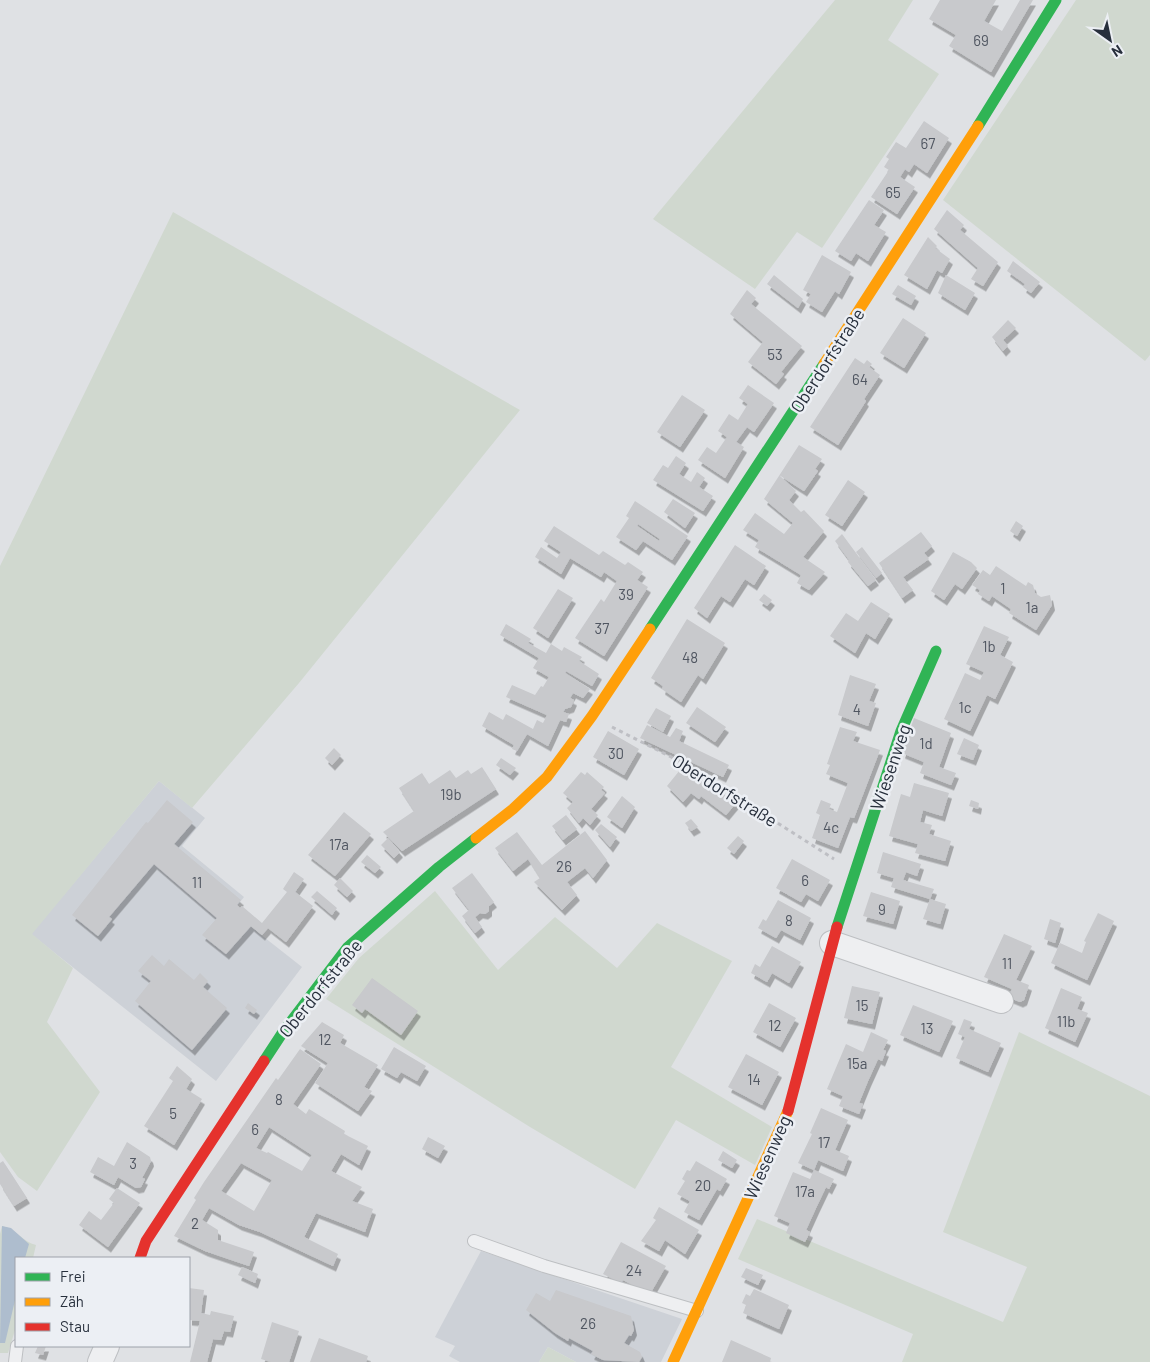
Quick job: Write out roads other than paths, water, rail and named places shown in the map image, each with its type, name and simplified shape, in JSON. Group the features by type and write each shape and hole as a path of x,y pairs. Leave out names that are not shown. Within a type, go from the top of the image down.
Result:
{"street":[{"name":"Oberdorfstraße","path":"140,1257 146,1241 283,1032 347,948 439,867 513,809 547,777 592,716 787,422 990,108 1056,0"},
{"name":"Wiesenweg","path":"674,1362 792,1102 832,943 900,731 936,651"},
{"path":"832,943 1001,1001"},
{"path":"100,1362 106,1347"}],"lane":[{"path":"474,1241 544,1266 697,1311"},
{"path":"15,1362 17,1347"}],"water":[{"path":"2,1226 11,1228 29,1244 25,1257 15,1257 15,1300 5,1343 0,1343"}]}
